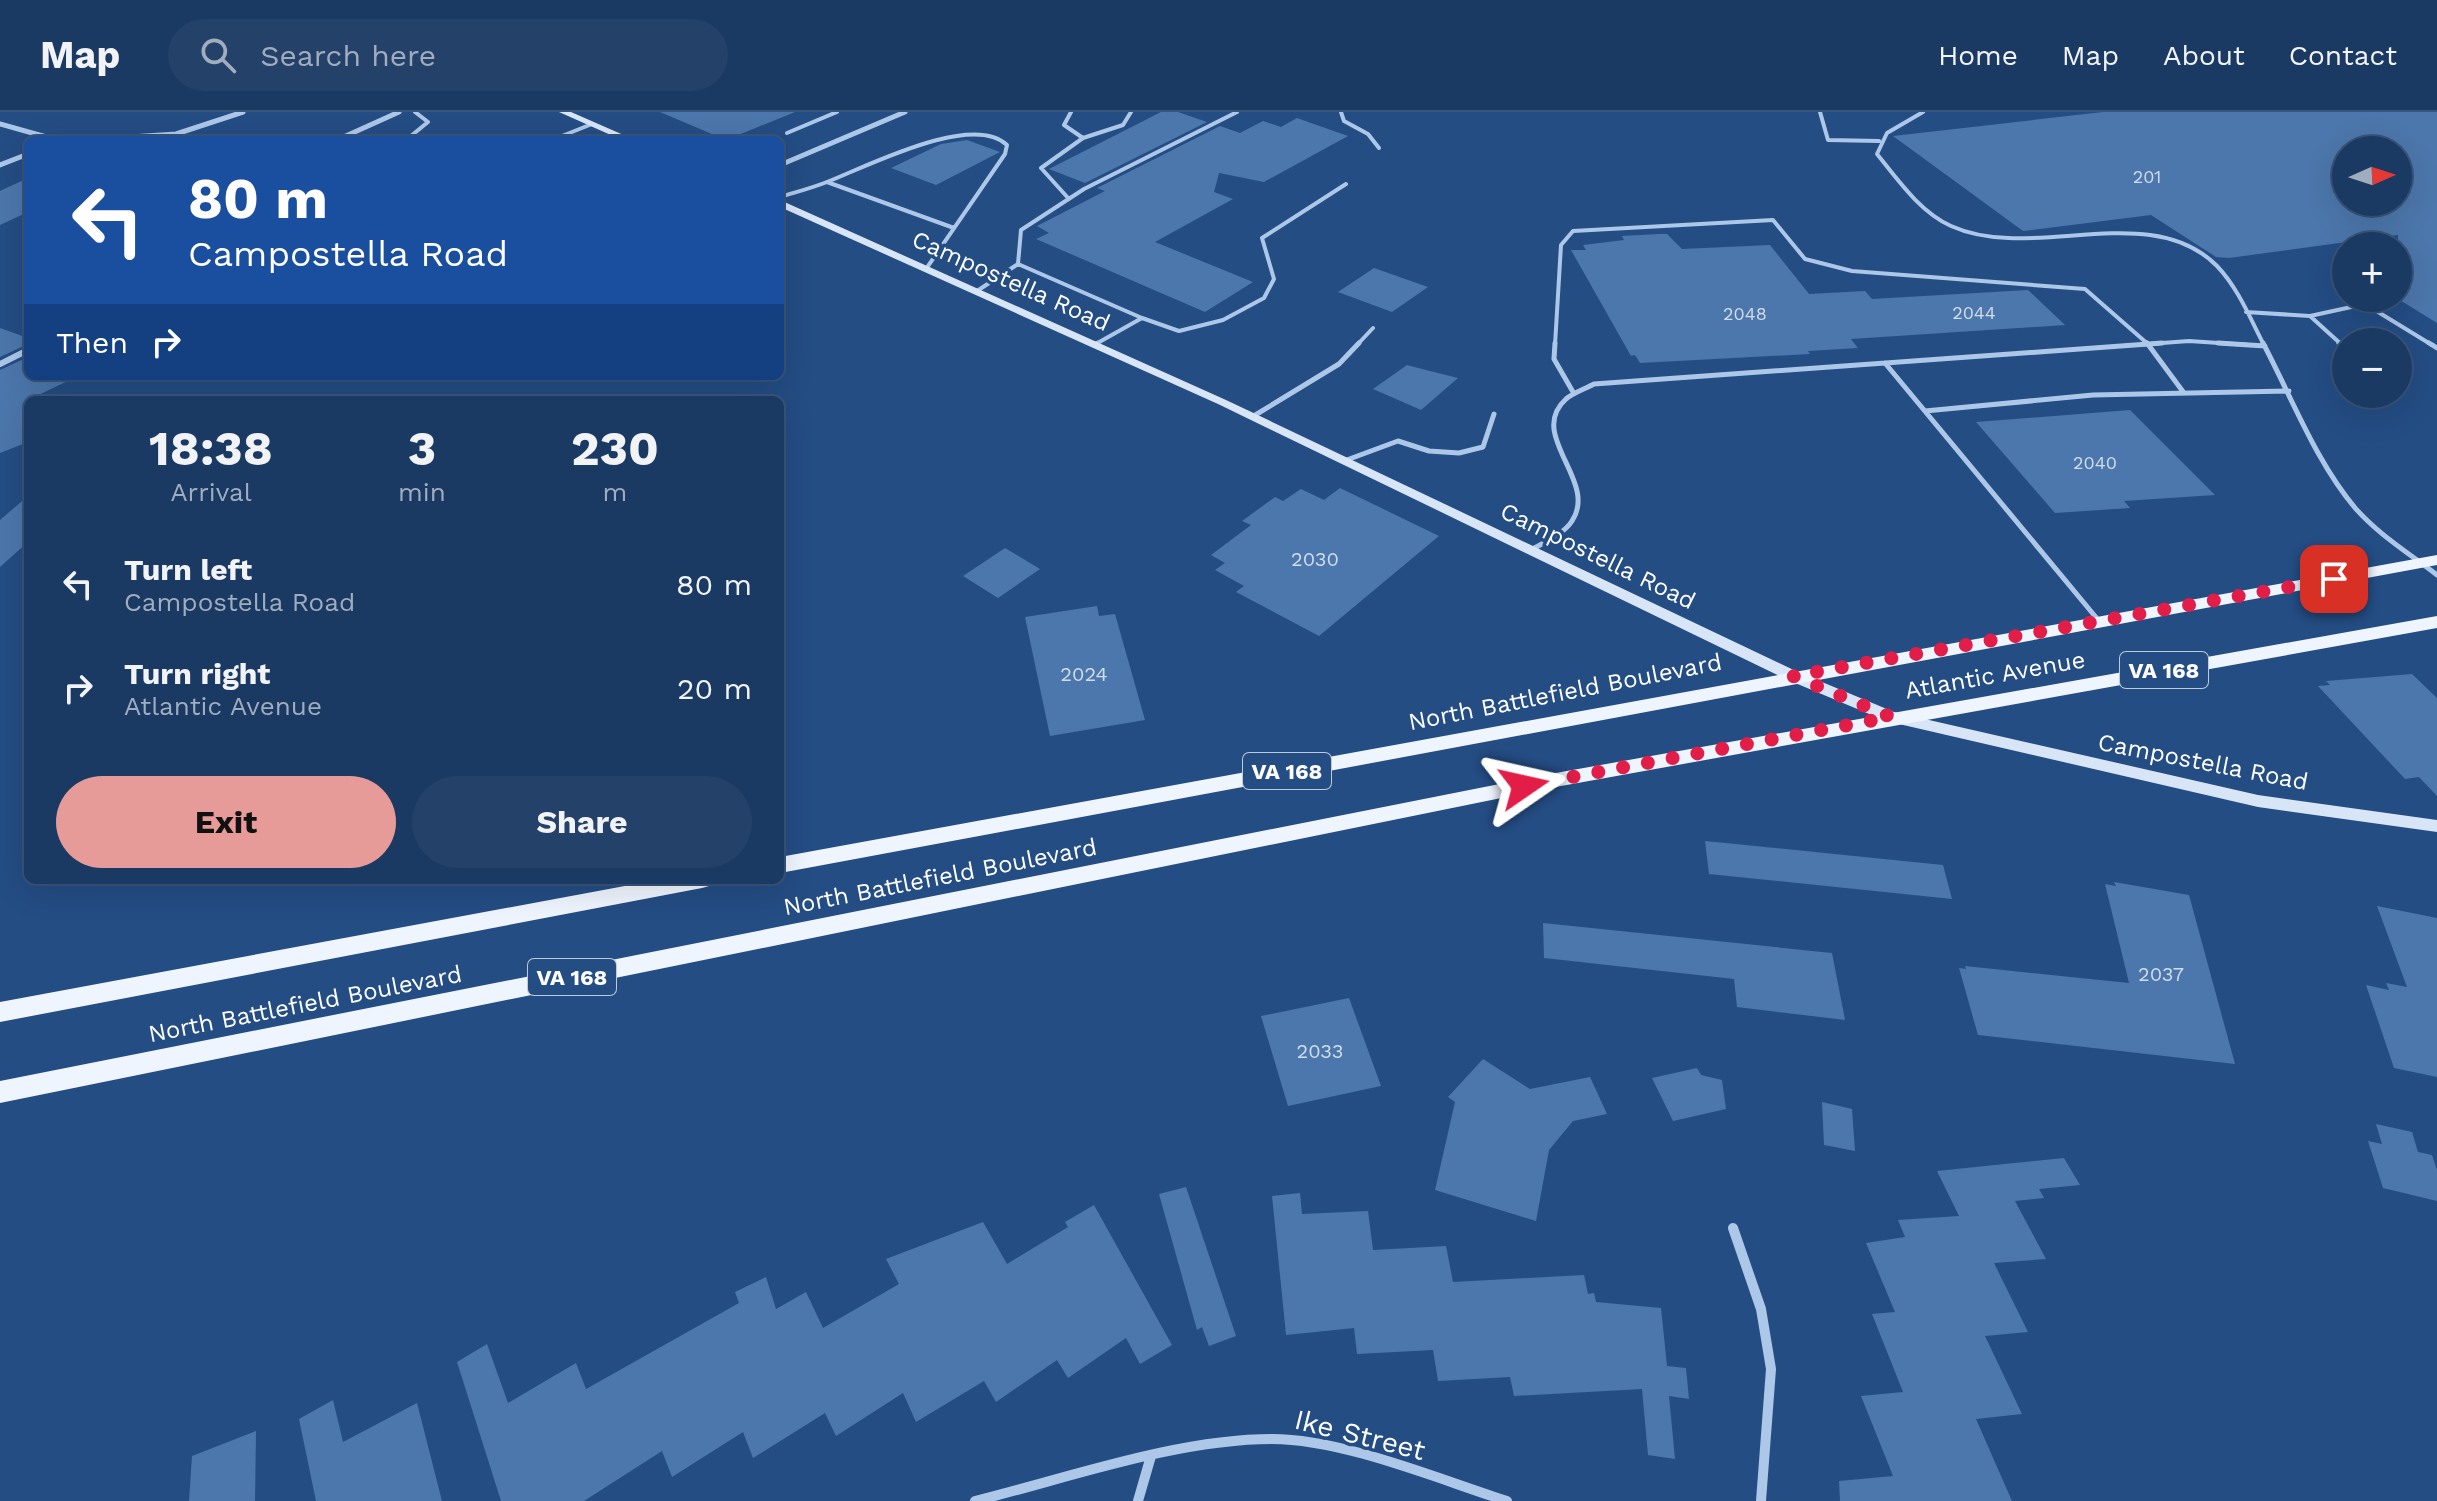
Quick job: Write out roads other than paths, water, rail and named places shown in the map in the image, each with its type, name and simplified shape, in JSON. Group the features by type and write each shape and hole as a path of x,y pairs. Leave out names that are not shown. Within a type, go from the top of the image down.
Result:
{"main road":[{"path":"563,112 620,136"},
{"name":"Campostella Road","path":"784,205 1252,417 1793,676 1891,717 2258,801 2437,826"},
{"name":"Atlantic Avenue","path":"1793,676 2429,561"},
{"name":"Atlantic Avenue","path":"1891,717 2437,622"},
{"name":"North Battlefield Boulevard","path":"784,864 1793,676"},
{"name":"North Battlefield Boulevard","path":"0,1092 1535,783 1891,717"},
{"name":"North Battlefield Boulevard","path":"0,1012 681,884"}],"street":[{"path":"146,136 176,134 243,112"},
{"path":"346,136 399,112"},
{"path":"784,163 905,112"},
{"path":"0,124 43,136"},
{"path":"0,165 24,156"},
{"path":"0,364 24,352"},
{"path":"1733,1228 1761,1309 1771,1369 1761,1501"},
{"name":"Ike Street","path":"975,1501 1208,1443 1275,1439 1348,1451 1507,1501"},
{"path":"1138,1501 1151,1456"}],"lane":[{"path":"411,136 428,122 415,112"},
{"path":"787,133 837,112"},
{"path":"1071,112 1064,125 1083,138"},
{"path":"1069,199 1041,168 1083,138 1123,125 1131,112"},
{"path":"1018,264 1021,230 1069,199 1237,112"},
{"path":"1341,112 1344,121 1368,134 1379,148"},
{"path":"1820,112 1828,140 1879,141"},
{"path":"1923,112 1902,121 1879,141 1877,154 1916,201 1952,227 1996,238 2039,241 2138,233 2164,235 2181,241 2224,273 2350,503 2429,561 2437,575"},
{"path":"562,136 592,124"},
{"path":"926,269 1005,154 1007,145 1000,135 966,128"},
{"path":"784,196 827,182 932,132"},
{"path":"827,182 954,228"},
{"path":"1018,264 1179,331 1223,320 1264,298 1274,279 1262,238 1346,184"},
{"path":"1573,392 1554,359 1561,245 1573,231 1773,220 1805,259 1852,271 2085,289 2148,344 2184,393"},
{"path":"977,291 1018,264"},
{"path":"2246,312 2310,316 2365,304 2437,348"},
{"path":"2310,316 2332,336"},
{"path":"1094,345 1142,318"},
{"path":"1252,417 1339,364 1373,328"},
{"path":"1531,551 1572,521 1580,504 1577,486 1551,433 1556,412 1573,392 1594,384 2189,341 2265,346"},
{"path":"1885,363 2099,621"},
{"path":"1925,411 2049,402 2093,395 2289,391"},
{"path":"1344,461 1398,441 1429,451 1459,453 1483,447 1494,414"}]}
